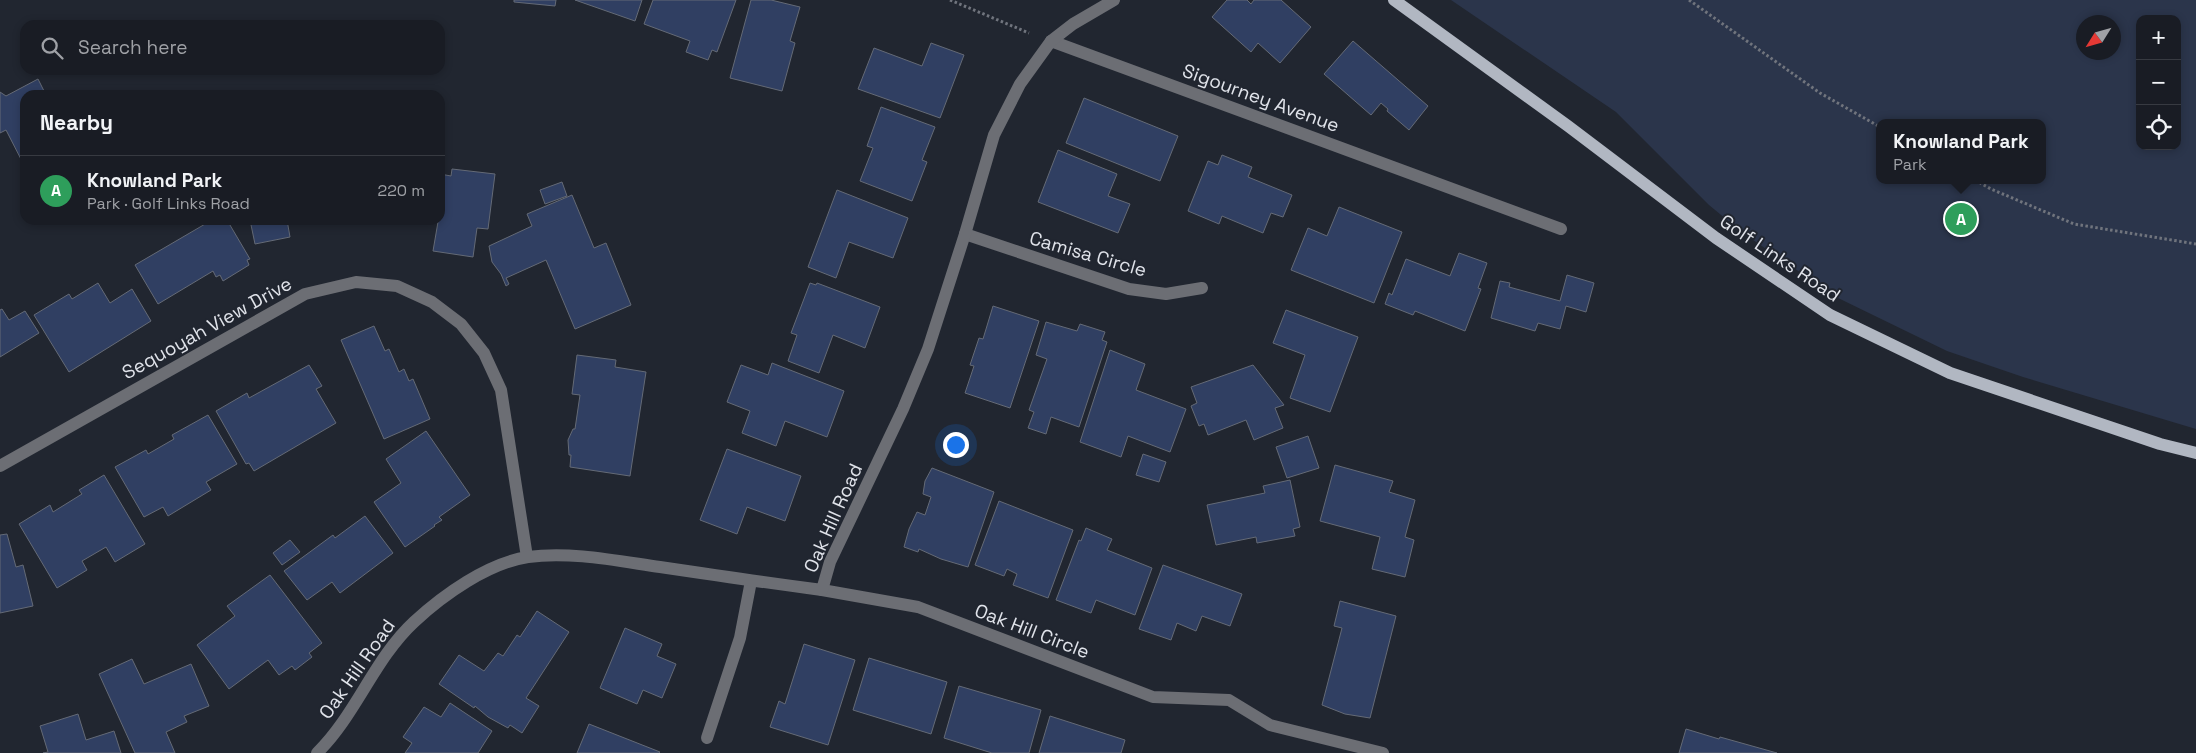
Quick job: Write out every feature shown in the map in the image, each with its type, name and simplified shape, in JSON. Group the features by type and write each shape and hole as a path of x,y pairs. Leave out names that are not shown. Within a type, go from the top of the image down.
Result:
{"main road":[{"name":"Golf Links Road","path":"1394,0 1568,126 1716,238 1830,315 1950,372 2160,444 2196,453"}],"street":[{"name":"Oak Hill Road","path":"317,753 330,740 388,653 412,623 448,593 487,570 527,557 587,556 822,590 830,562 903,409 928,349 994,135 1020,84 1050,41 1073,24 1114,0"},
{"name":"Sigourney Avenue","path":"1050,41 1561,229"},
{"name":"Camisa Circle","path":"965,234 1129,289 1166,294 1202,288"},
{"name":"Sequoyah View Drive","path":"0,466 305,294 356,282 397,286 432,302 461,324 484,353 501,390 527,557"},
{"path":"707,738 740,638 751,581"},
{"name":"Oak Hill Circle","path":"822,590 918,607 1153,697 1229,700 1270,725 1383,753"}],"path":[{"path":"950,0 1050,41"},
{"path":"1689,0 1820,93 1876,125"},
{"path":"1982,184 2074,224 2196,244"}],"shaded area":[{"path":"1451,0 2196,0 2196,429 2023,377 1947,351 1836,297 1743,233 1709,205 1616,112"}],"building":[{"path":"514,0 556,0 555,6 514,2"},
{"path":"575,0 642,0 635,21"},
{"path":"653,0 736,0 717,52 712,50 708,60 686,52 690,41 644,24"},
{"path":"751,0 771,0 800,7 790,41 795,43 782,91 730,78"},
{"path":"1227,0 1247,0 1251,4 1254,0 1281,0 1311,27 1280,63 1258,43 1251,52 1212,17"},
{"path":"1353,41 1428,106 1409,130 1387,111 1388,109 1381,103 1371,115 1324,74"},
{"path":"931,43 964,55 940,118 858,89 874,48 922,66"},
{"path":"38,79 44,90 20,90 20,157 6,130 0,133 0,92 6,96"},
{"path":"1084,98 1178,136 1160,181 1066,143"},
{"path":"881,107 935,127 922,160 927,162 912,201 860,181 873,148 867,146"},
{"path":"1058,150 1117,174 1108,196 1130,204 1118,233 1038,202"},
{"path":"1222,155 1252,167 1248,177 1292,195 1283,217 1271,213 1263,233 1222,216 1219,224 1188,211 1208,161 1218,165"},
{"path":"452,169 495,174 488,229 477,228 473,257 433,251 437,225 445,225 445,175 451,176"},
{"path":"562,182 567,196 545,204 540,190"},
{"path":"837,190 908,218 893,258 849,242 836,278 808,267"},
{"path":"572,195 594,248 606,243 631,305 575,329 546,260 506,278 509,284 506,286 501,274 492,262 489,246 532,226 527,214"},
{"path":"1339,207 1402,232 1374,303 1291,270 1308,228 1327,236"},
{"path":"203,225 230,225 250,259 247,260 249,265 223,281 220,275 216,277 213,271 158,304 135,265"},
{"path":"251,225 288,225 290,237 255,244"},
{"path":"1459,253 1487,263 1478,288 1481,289 1465,331 1415,311 1413,315 1385,304 1389,293 1392,295 1406,259 1450,276"},
{"path":"1567,275 1594,283 1586,312 1566,306 1560,329 1538,323 1535,331 1491,318 1500,281 1510,283 1509,287 1560,301"},
{"path":"98,283 110,303 132,289 151,321 69,372 34,315 69,294 72,299"},
{"path":"810,283 816,285 817,283 880,307 865,348 833,335 819,373 788,361 797,335 791,333"},
{"path":"993,306 1039,321 1010,408 965,393 974,366 970,365 979,338 983,339"},
{"path":"2,309 9,320 25,311 39,333 0,357 0,310"},
{"path":"1286,310 1358,337 1330,412 1290,398 1305,355 1273,343"},
{"path":"1046,322 1077,331 1080,324 1105,332 1102,340 1107,342 1079,427 1051,417 1046,434 1028,428 1034,412 1029,410 1047,359 1036,355"},
{"path":"374,326 385,351 389,349 399,372 404,369 409,381 413,379 430,419 384,439 341,340"},
{"path":"1110,350 1145,364 1136,390 1186,409 1170,452 1128,436 1121,457 1080,442"},
{"path":"577,355 616,360 615,367 646,372 630,476 570,467 571,455 569,455 568,440 573,429 575,429 580,395 572,394"},
{"path":"772,363 844,391 827,437 785,421 776,446 742,433 750,411 727,402 741,365 768,375"},
{"path":"309,365 322,386 316,389 336,423 254,471 249,463 246,464 216,411 247,393 249,398"},
{"path":"1253,365 1284,405 1275,408 1283,428 1254,440 1246,420 1208,435 1204,424 1199,426 1191,406 1197,403 1191,387"},
{"path":"208,415 237,464 206,482 211,490 168,516 163,507 144,517 115,467 146,450 148,454 174,439 172,435"},
{"path":"426,431 470,495 439,517 442,520 435,526 405,547 374,502 401,483 386,459"},
{"path":"1308,436 1319,468 1287,478 1276,447"},
{"path":"727,449 801,476 785,521 747,507 737,534 700,520"},
{"path":"1143,454 1166,462 1159,482 1136,475"},
{"path":"1335,465 1393,481 1389,492 1415,500 1405,537 1414,540 1405,577 1372,569 1380,537 1320,521"},
{"path":"932,468 994,492 968,567 941,559 919,549 918,552 904,547 909,529 917,512 925,515 931,497 923,494 925,481"},
{"path":"104,475 145,544 115,562 106,547 82,561 87,570 57,588 19,524 50,505 53,512 82,494 79,490"},
{"path":"1290,480 1300,527 1293,529 1295,536 1257,543 1256,537 1216,545 1207,505 1265,493 1263,486"},
{"path":"999,501 1073,530 1048,598 1013,585 1017,574 1007,569 1004,576 975,565"},
{"path":"365,516 393,553 340,593 332,582 307,600 284,571 333,535 335,538"},
{"path":"1086,528 1112,539 1107,550 1152,568 1135,615 1096,600 1091,613 1056,600 1079,540 1081,541"},
{"path":"7,534 16,567 23,565 33,606 0,613 0,535"},
{"path":"290,540 300,552 282,565 273,553"},
{"path":"1163,565 1242,594 1230,626 1202,616 1196,631 1177,623 1171,640 1139,629"},
{"path":"270,575 322,643 309,653 312,657 295,670 292,666 279,675 268,660 229,689 197,645 235,616 227,606"},
{"path":"1340,601 1396,616 1370,718 1345,714 1322,705 1342,628 1334,626"},
{"path":"537,611 569,632 526,698 539,706 522,733 510,725 508,728 488,717 475,706 474,708 439,684 459,655 484,671 498,653 503,656 517,635 520,637"},
{"path":"625,628 662,644 657,656 676,664 662,698 643,690 637,704 600,688"},
{"path":"804,644 855,660 828,745 770,727 779,701 785,704"},
{"path":"869,658 947,682 931,734 853,710"},
{"path":"132,659 144,684 191,664 209,706 184,716 187,722 166,732 175,753 135,753 99,674"},
{"path":"959,686 1041,710 1029,753 992,753 944,738"},
{"path":"450,703 492,731 478,753 405,753 412,743 403,737 424,707 441,717"},
{"path":"78,714 86,740 114,731 121,753 43,753 48,752 40,726"},
{"path":"1050,716 1125,740 1121,753 1039,753"},
{"path":"589,724 660,752 577,753"},
{"path":"1686,729 1719,739 1720,737 1777,753 1679,753"}],"place":[{"name":"Knowland Park","path":"1961,219"}]}
